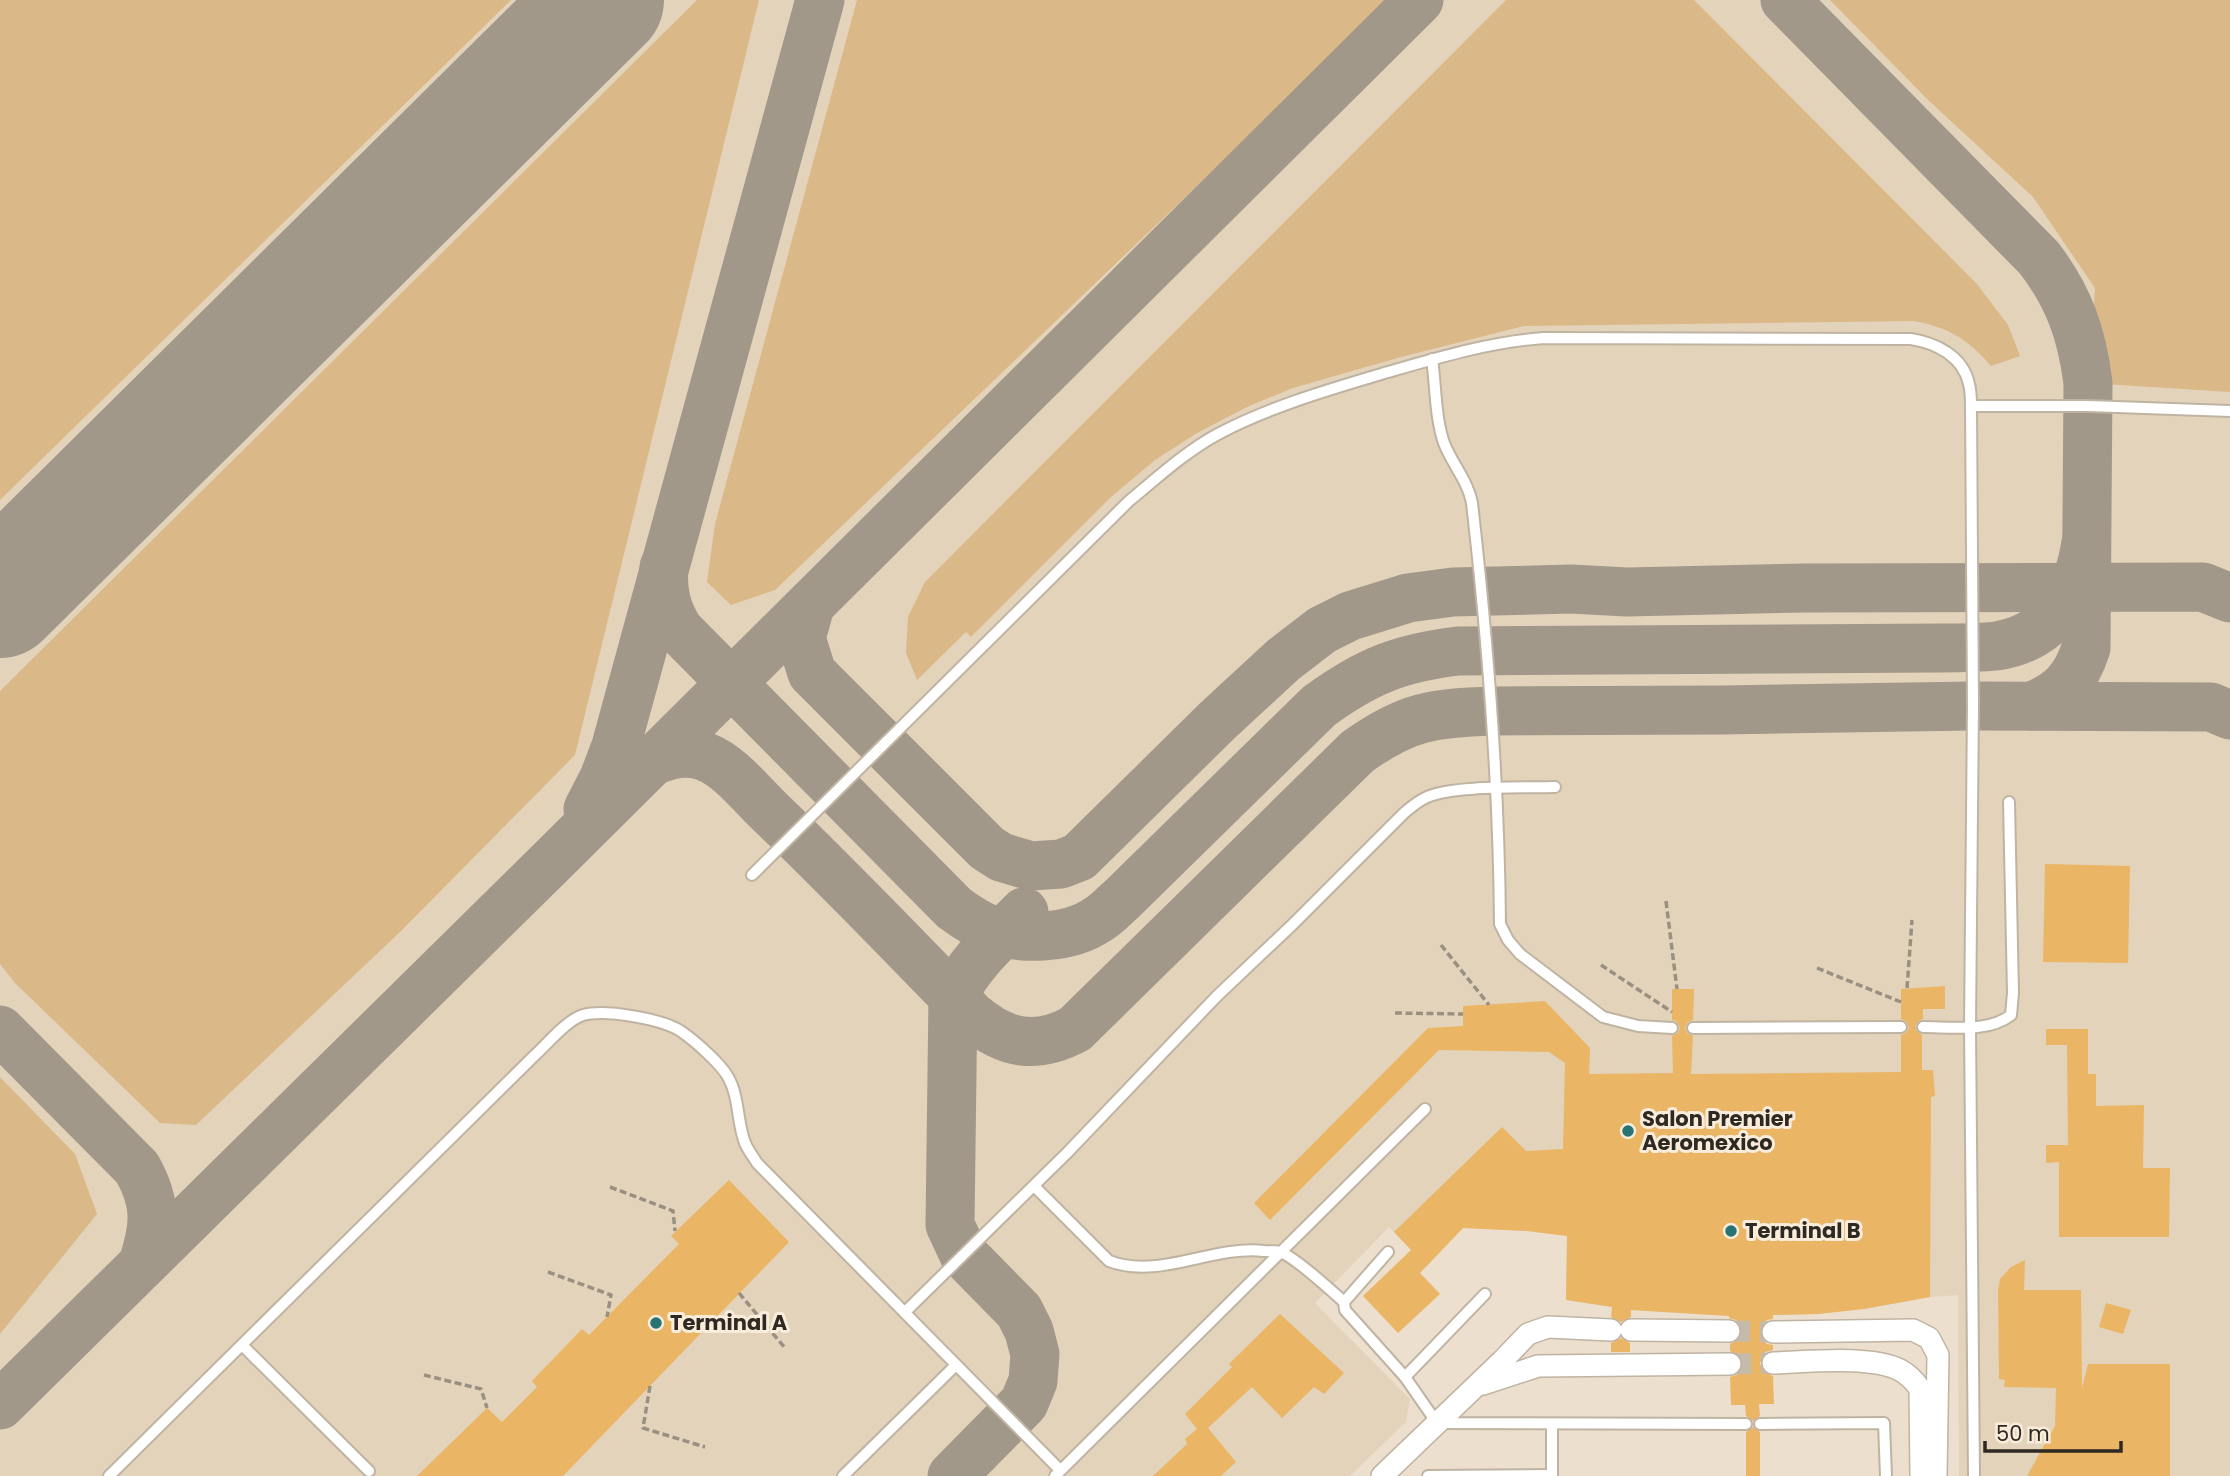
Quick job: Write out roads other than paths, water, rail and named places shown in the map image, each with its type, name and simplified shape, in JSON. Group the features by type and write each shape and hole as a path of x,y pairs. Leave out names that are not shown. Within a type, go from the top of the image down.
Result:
{"street":[{"path":"1382,1476 1528,1334 1548,1326 1729,1331"},
{"path":"1773,1332 1913,1330 1928,1338 1938,1354 1936,1476"},
{"path":"1773,1363 1881,1363 1899,1369 1913,1378 1920,1389 1921,1476"},
{"path":"1475,1387 1538,1366 1730,1364"}],"lane":[{"path":"752,875 1129,501 1169,468 1219,434 1338,386 1510,340 1911,339 1930,342 1946,350 1960,365 1969,382 1971,406 1973,706 1970,1027 1974,1476"},
{"path":"1432,359 1441,433 1450,458 1470,492 1472,503 1493,711 1500,925 1520,954 1603,1017 1638,1027 1672,1028"},
{"path":"1971,406 2088,406 2230,411"},
{"path":"905,1312 1114,1106 1217,996 1404,813 1435,794 1497,788 1555,787"},
{"path":"1923,1027 1970,1027 2001,1023 2011,1015 2013,992 2009,802"},
{"path":"109,1476 569,1023 582,1015 620,1015 665,1024 682,1031 718,1065 728,1077 744,1142 757,1163 957,1365 1058,1473 1425,1109"},
{"path":"1693,1028 1901,1027"},
{"path":"1034,1186 1109,1261 1123,1266 1141,1268 1246,1249 1281,1252 1344,1302 1348,1316 1405,1377 1437,1423 1746,1424"},
{"path":"1344,1302 1388,1252"},
{"path":"1405,1377 1485,1294"},
{"path":"242,1345 369,1471"},
{"path":"843,1476 957,1365"},
{"path":"1760,1424 1884,1423 1886,1476"},
{"path":"1428,1476 1552,1475 1552,1424"}],"tunnel":[{"path":"1729,1331 1773,1332"},
{"path":"1730,1364 1773,1363"}],"place":[{"name":"Salon Premier Aeromexico","path":"1628,1131"},
{"name":"Terminal B","path":"1731,1231"},
{"name":"Terminal A","path":"656,1323"}]}
